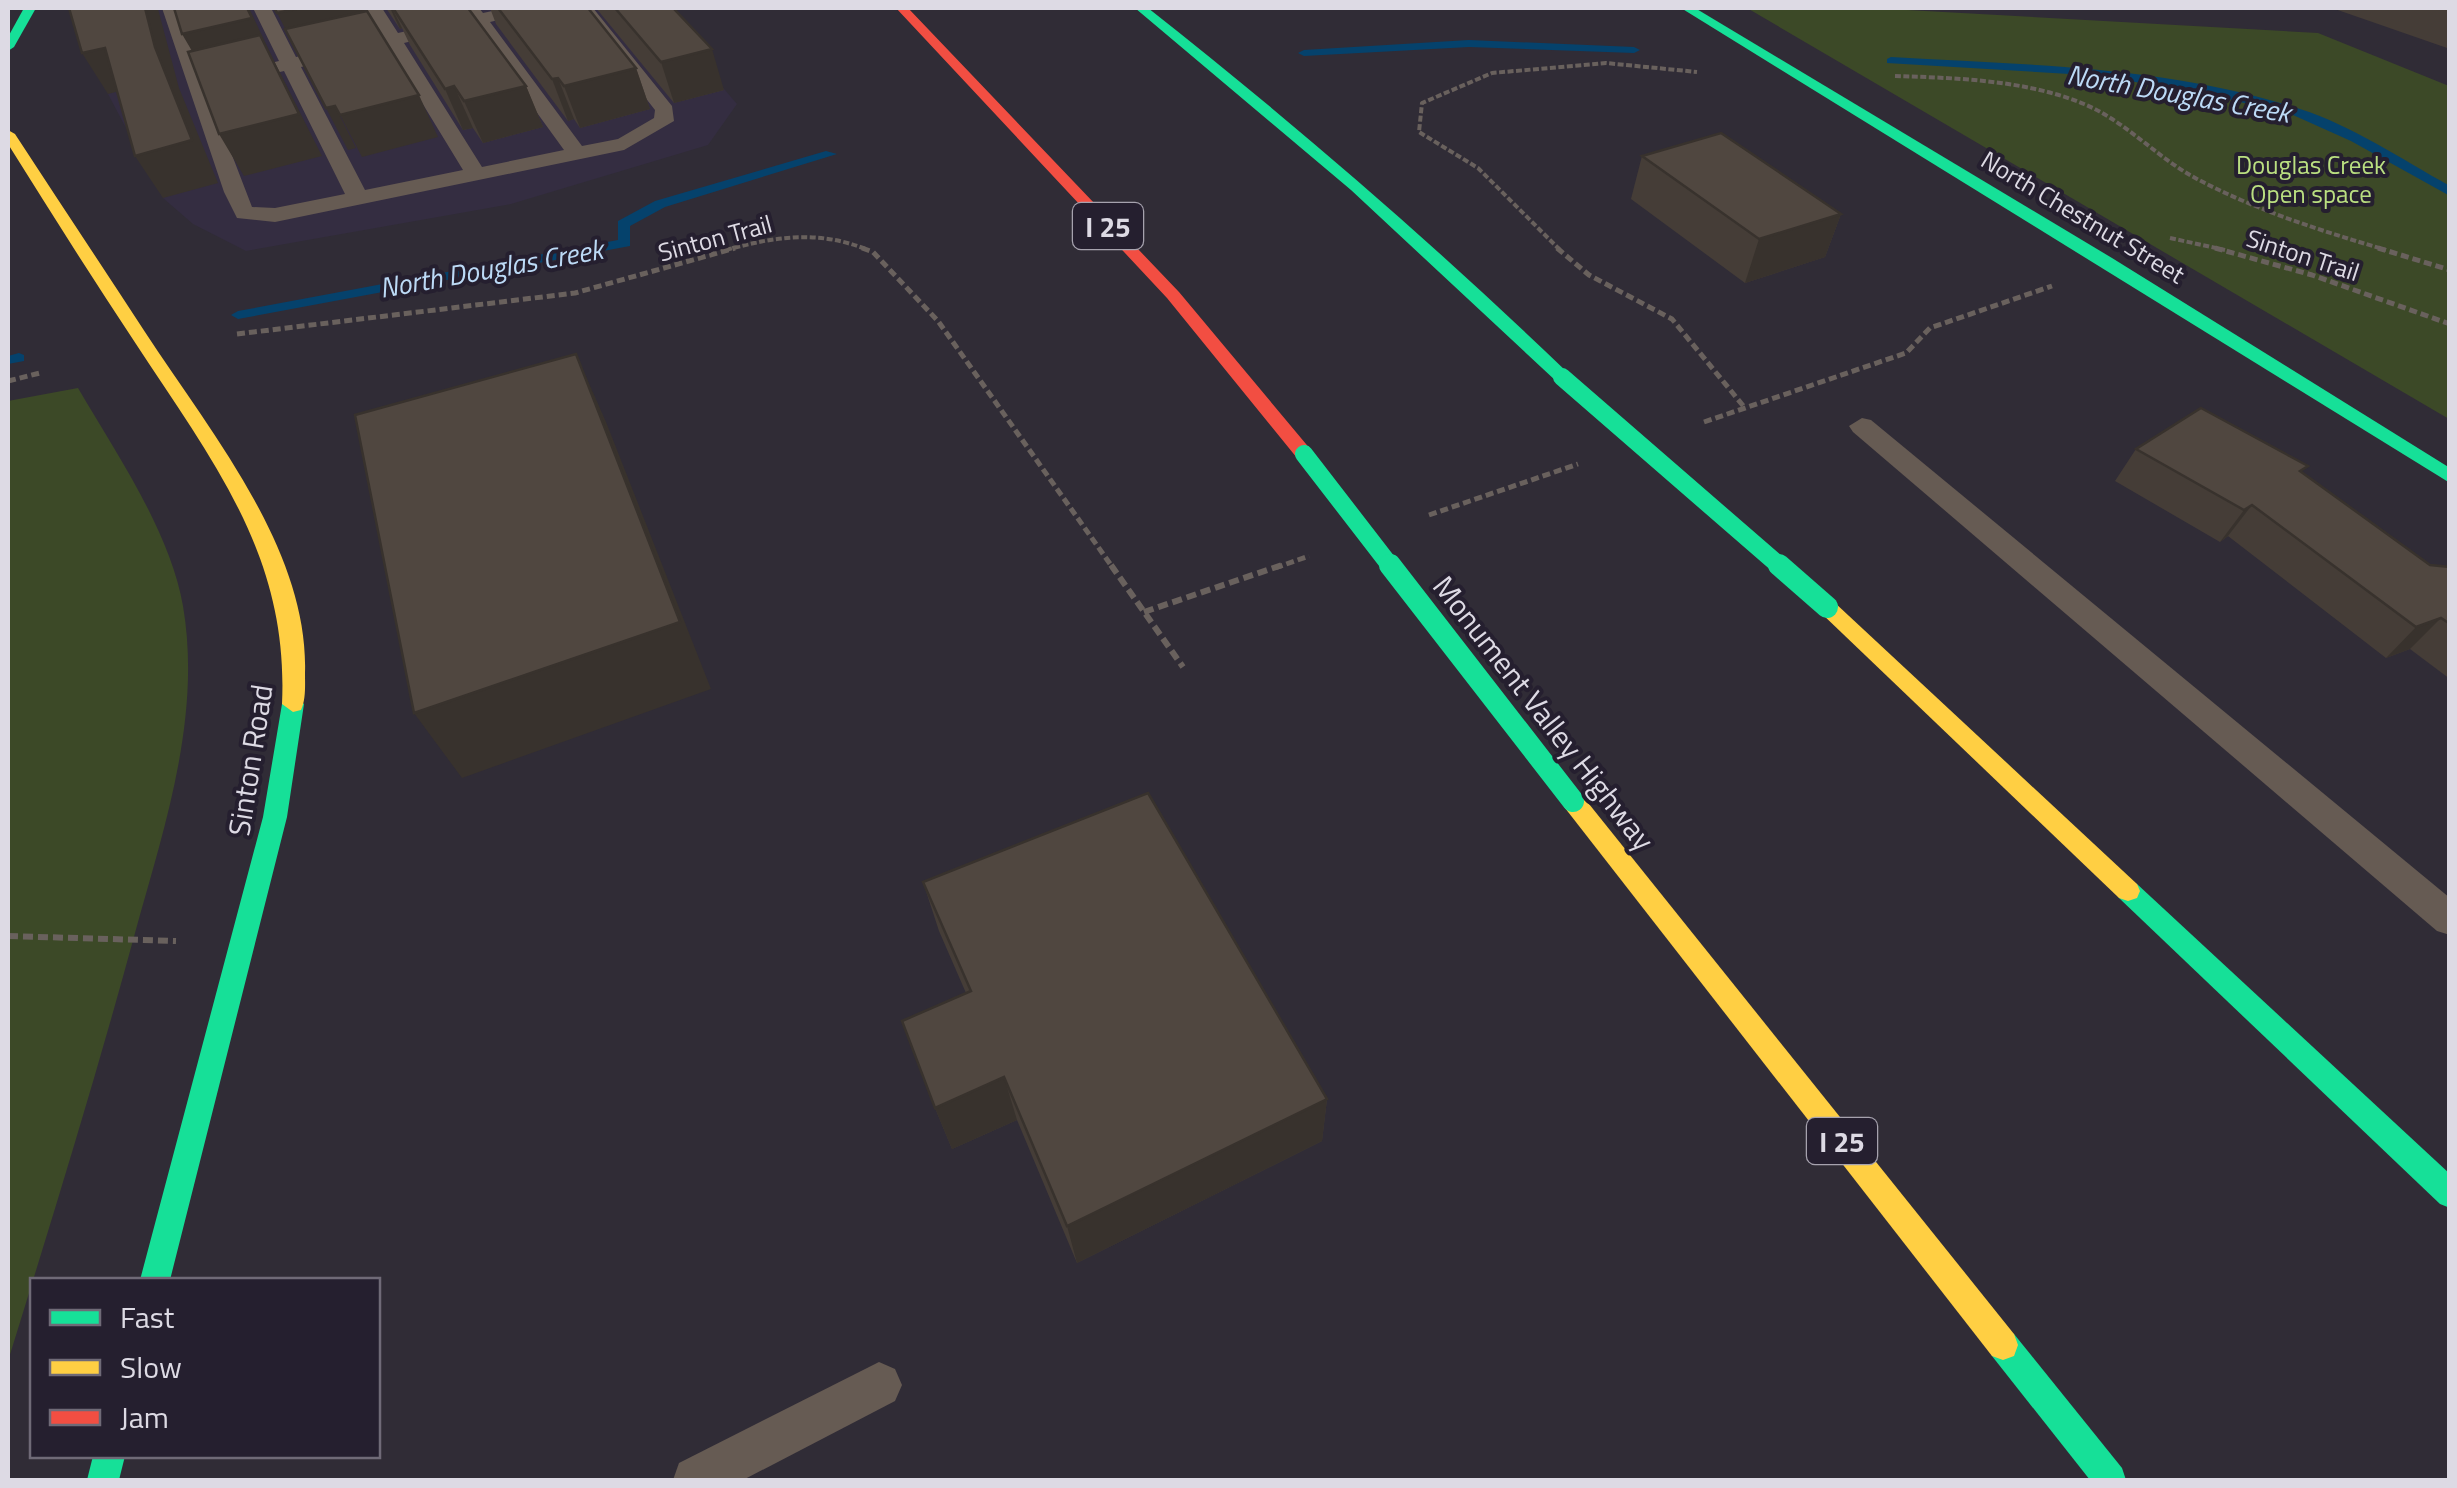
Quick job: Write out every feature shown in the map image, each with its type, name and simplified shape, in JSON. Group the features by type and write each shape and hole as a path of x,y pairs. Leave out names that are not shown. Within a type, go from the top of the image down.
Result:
{"main road":[{"path":"8,47 30,8"},
{"name":"Monument Valley Highway","path":"902,8 1174,295 1304,454 1573,802 2110,1480"},
{"path":"1141,8 1274,114 1488,304 1562,378 1827,607 2450,1194"},
{"name":"North Chestnut Street","path":"1687,8 2106,261 2450,477"},
{"name":"Sinton Road","path":"8,134 229,474 256,520 287,602 295,666 288,751 155,1278"}],"lane":[{"path":"171,8 193,87 245,213 276,215 624,144 664,122 665,110 584,8"},
{"path":"262,8 358,198"},
{"path":"373,8 476,174"},
{"path":"193,87 394,40 475,14 527,8"},
{"path":"475,14 577,154"},
{"path":"1862,426 2450,920"},
{"path":"696,1480 879,1385"}],"path":[{"path":"1708,72 1606,63 1492,73 1422,103 1419,132 1478,168 1536,229 1589,275 1672,320 1746,408"},
{"path":"1889,76 1950,77 2029,90 2101,111 2194,178 2258,208 2450,270"},
{"name":"Sinton Trail","path":"237,334 575,293 770,238 841,238 873,252 938,321 1183,667"},
{"name":"Sinton Trail","path":"2166,238 2234,250 2297,268 2450,324"},
{"path":"8,381 40,373"},
{"path":"8,936 167,942 244,935"}],"shaded area":[{"path":"98,8 655,8 737,104 708,145 511,204 246,251 193,224 163,198 108,94 90,31"}],"green space":[{"name":"Douglas Creek Open space","path":"1747,8 1871,8 2318,33 2449,86 2449,419"},
{"path":"78,388 140,493 166,549 183,606 188,689 168,813 8,1361 8,401"}],"building":[{"path":"69,8 145,8 155,47 192,140 135,156 105,48 82,53"},
{"path":"174,8 247,8 252,18 182,34"},
{"path":"274,8 300,8 277,13"},
{"path":"393,8 468,8 526,86 464,101 454,86 445,89"},
{"path":"498,8 588,8 636,68 564,86 558,78 552,79"},
{"path":"615,8 673,8 712,49 661,62"},
{"path":"367,11 419,95 340,115 335,106 326,108 285,29"},
{"path":"260,35 299,114 219,134 188,52"},
{"path":"1721,133 1841,214 1759,239 1642,156"},
{"path":"576,354 680,622 414,713 355,415"},
{"path":"2201,408 2308,466 2300,471 2430,565 2450,567 2450,624 2441,618 2416,627 2252,505 2244,510 2136,449"},
{"path":"1148,793 1327,1099 1067,1226 1004,1077 935,1108 902,1021 971,991 923,882"}],"waterway":[{"name":"North Douglas Creek","path":"1304,53 1469,43 1634,50"},
{"name":"North Douglas Creek","path":"1891,61 2103,72 2232,96 2297,112 2355,138 2450,192"},
{"name":"North Douglas Creek","path":"238,315 625,243 623,224 660,204 831,154"},
{"name":"North Douglas Creek","path":"8,360 19,358"}],"traffic: fast":[{"path":"8,47 30,8"},
{"path":"1141,8 1356,187 1562,377"},
{"path":"1687,8 2106,261 2450,477"},
{"path":"1562,377 1827,607"},
{"path":"1304,454 1573,801"},
{"path":"156,1278 275,817 293,704"},
{"path":"2128,891 2450,1194"},
{"path":"2003,1345 2110,1480"},
{"path":"103,1480 108,1458"}],"traffic: slow":[{"path":"8,134 196,421 250,511 287,606 295,655 293,704"},
{"path":"1827,607 2128,891"},
{"path":"1573,801 2003,1345"}],"traffic: jam":[{"path":"902,8 1173,295 1304,454"}]}
